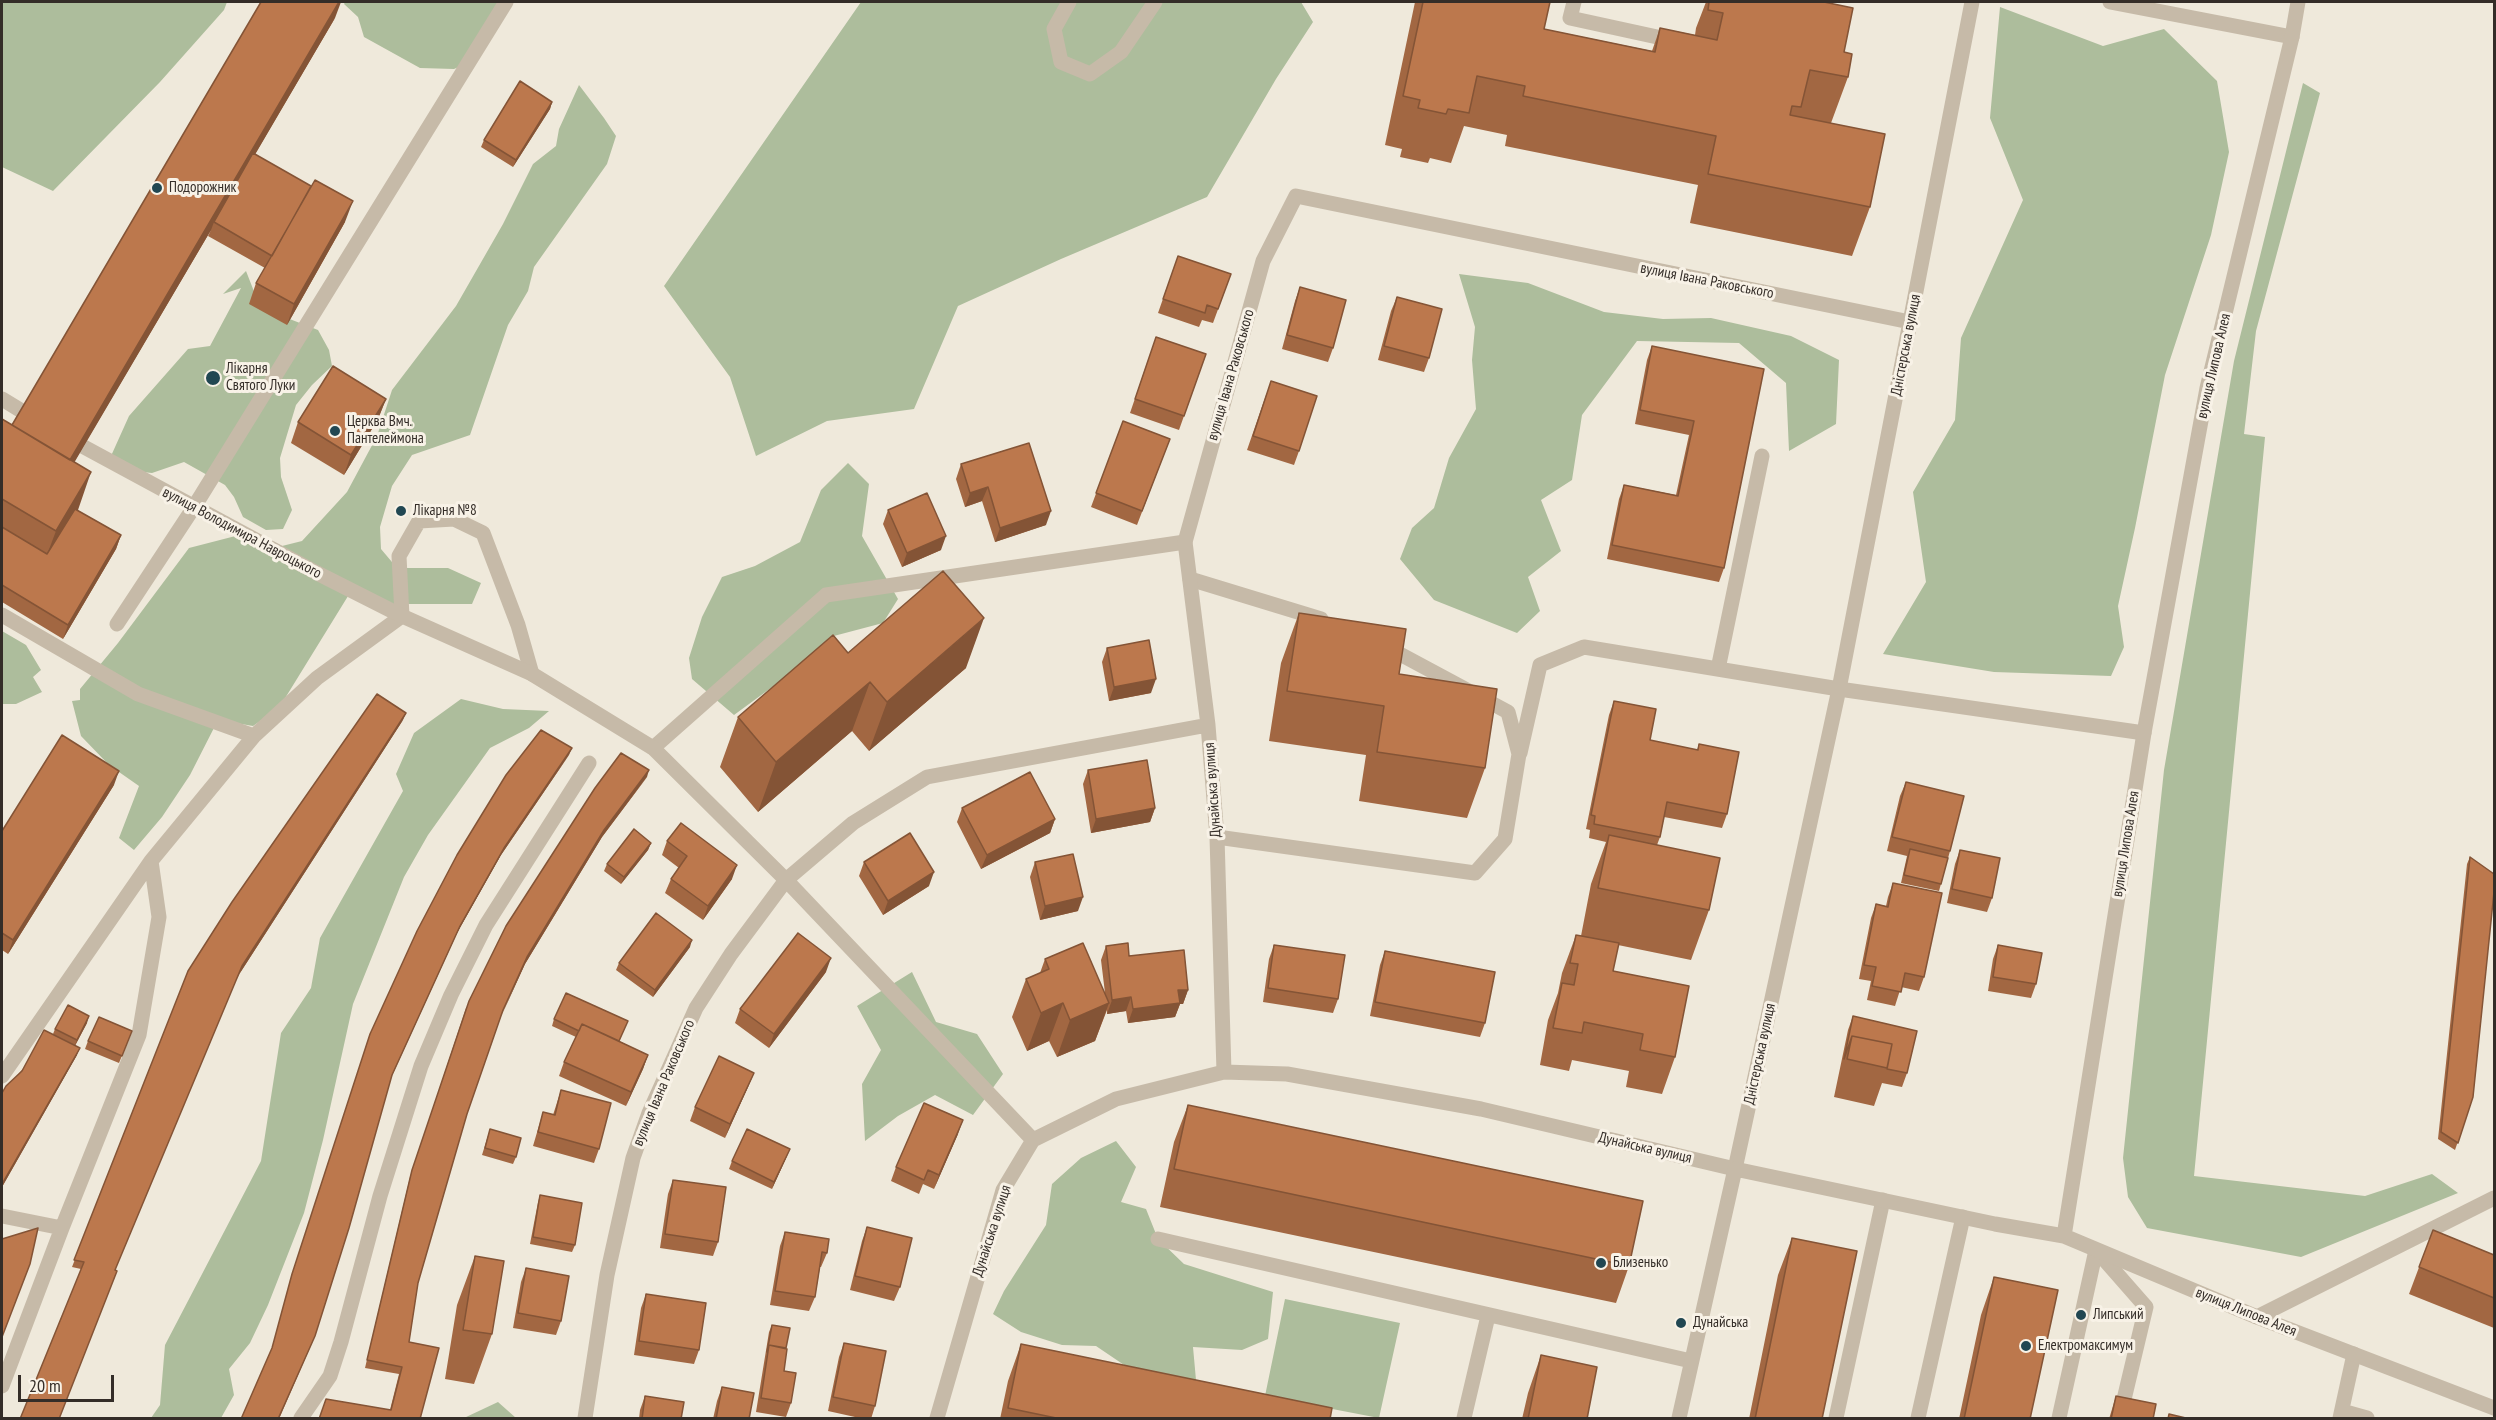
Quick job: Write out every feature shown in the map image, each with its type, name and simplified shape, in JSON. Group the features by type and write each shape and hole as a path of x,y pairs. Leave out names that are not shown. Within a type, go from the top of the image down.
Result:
{"street":[{"path":"117,624 194,507 506,2"},
{"path":"1069,2 1054,29 1061,62 1089,74 1121,52 1155,2"},
{"path":"1574,2 1570,18 1671,40"},
{"name":"Дністерська вулиця","path":"1679,1419 1839,689 1972,2"},
{"path":"2110,2 2292,37"},
{"name":"вулиця Липова Алея","path":"2298,2 2292,37 2207,388 2144,733 2064,1236 2257,1317 2494,1407"},
{"name":"вулиця Івана Раковського","path":"585,1419 607,1275 633,1158 649,1113 696,1008 731,954 786,880 853,823 927,777 1208,725 1185,542 1263,261 1296,196 1910,322"},
{"path":"2,399 25,413"},
{"name":"вулиця Володимира Навроцького","path":"84,447 317,573 402,616"},
{"path":"1718,669 1762,456"},
{"path":"402,616 399,556 418,521 454,519 483,533 518,625 532,674"},
{"path":"653,748 826,595 1185,542"},
{"path":"1190,579 1334,623"},
{"path":"2,615 138,694 254,736"},
{"path":"402,616 532,674 653,748 786,880 1033,1140"},
{"path":"2,1076 151,861 254,736 317,678 402,616"},
{"path":"1377,641 1508,712 1519,754"},
{"path":"1216,837 1476,873 1505,839 1519,754 1540,665 1584,647 1839,689 2144,733"},
{"name":"Дунайська вулиця","path":"1208,725 1216,837 1224,1072"},
{"path":"301,1419 330,1376 380,1196 418,1077 451,995 486,925 589,763"},
{"path":"2,1386 139,1035 159,917 151,861"},
{"name":"Дунайська вулиця","path":"937,1419 957,1342 1003,1190 1033,1140 1116,1100 1224,1072 1287,1074 1481,1109 1735,1169 2064,1236"},
{"path":"2257,1317 2494,1197"},
{"path":"1836,1419 1883,1200"},
{"path":"2,1216 62,1228"},
{"path":"1918,1419 1963,1217"},
{"path":"1158,1239 1691,1361"},
{"path":"2096,1250 2146,1306 2121,1412"},
{"path":"2059,1419 2096,1250"},
{"path":"1464,1419 1488,1316"},
{"path":"2354,1354 2341,1415 2367,1419"}],"green space":[{"path":"2,2 227,2 224,10 160,82 53,191 2,167"},
{"path":"345,2 514,2 477,59 454,69 420,68 364,37 358,17 344,4"},
{"path":"861,2 1301,2 1313,22 1276,79 1207,197 958,306 914,409 827,421 756,456 730,377 664,286"},
{"path":"2000,7 2103,46 2164,29 2217,81 2229,152 2211,235 2165,375 2118,606 2124,647 2111,676 1994,672 1883,654 1926,582 1913,492 1955,420 1961,338 2023,200 1990,118"},
{"path":"2303,83 2320,93 2256,331 2244,434 2265,437 2194,1176 2365,1196 2432,1174 2458,1193 2301,1257 2147,1228 2128,1197 2123,1158 2164,770 2234,361"},
{"path":"579,85 616,136 607,164 534,267 528,291 508,325 470,435 412,455 392,486 380,527 381,549 397,568 448,568 481,583 472,604 393,604 353,588 279,708 253,726 218,720 190,775 162,817 134,850 119,838 139,786 109,765 81,736 72,701 80,700 80,689 118,643 189,548 251,532 282,546 302,541 347,492 377,436 392,390 456,306 503,224 533,164 556,146 559,129"},
{"path":"246,271 255,294 287,318 318,330 329,350 332,366 312,385 296,405 280,458 281,477 292,510 283,529 266,530 243,517 234,497 225,485 184,462 152,473 133,471 111,456 129,416 188,349 210,346 241,288 223,294"},
{"path":"1459,274 1528,283 1604,312 1663,319 1711,318 1791,336 1839,360 1836,424 1789,451 1786,383 1739,343 1637,341 1582,415 1572,480 1541,500 1561,551 1528,577 1540,611 1517,633 1434,600 1400,559 1412,528 1434,508 1449,458 1476,409 1472,360 1475,327"},
{"path":"848,463 869,484 862,536 898,599 883,623 830,637 794,671 734,715 692,679 689,658 702,617 722,577 755,566 800,542 821,490"},
{"path":"2,631 26,645 41,670 33,677 42,692 16,704 2,704"},
{"path":"461,699 503,709 549,711 529,728 490,748 428,835 404,877 353,1004 323,1140 304,1213 268,1305 250,1343 229,1369 234,1395 221,1418 151,1418 160,1405 165,1345 261,1161 281,1033 311,988 320,938 403,791 396,774 414,733"},
{"path":"912,972 936,1022 977,1034 1003,1074 973,1115 935,1095 898,1116 865,1141 862,1084 881,1050 857,1006"},
{"path":"1116,1141 1136,1167 1121,1202 1146,1209 1158,1239 1184,1264 1273,1292 1268,1339 1242,1350 1193,1347 1196,1380 1130,1369 1096,1346 1062,1345 1021,1332 993,1314 1004,1291 1046,1225 1052,1184 1081,1158"},
{"path":"1285,1299 1400,1323 1379,1418 1265,1396"},
{"path":"498,1402 516,1418 464,1418"}],"building":[{"path":"261,2 339,2 70,460 12,425"},
{"path":"1423,2 1550,2 1544,29 1655,52 1660,28 1717,40 1723,13 1708,10 1709,2 1824,2 1853,8 1844,52 1852,54 1848,77 1810,70 1801,107 1792,106 1790,115 1885,134 1870,207 1708,174 1716,136 1523,96 1525,86 1477,76 1469,113 1448,109 1446,114 1418,108 1420,100 1403,96"},
{"path":"520,81 552,102 516,160 484,140"},
{"path":"253,153 311,186 272,256 214,222"},
{"path":"315,180 353,201 294,304 256,283"},
{"path":"1178,256 1231,274 1218,309 1207,305 1205,313 1163,299"},
{"path":"1300,287 1346,300 1333,348 1287,335"},
{"path":"1397,297 1442,309 1429,358 1384,346"},
{"path":"1156,337 1206,354 1184,416 1135,399"},
{"path":"1652,346 1764,369 1724,568 1612,545 1624,485 1678,496 1694,421 1640,410"},
{"name":"Церква Вмч. Пантелеймона","path":"333,366 386,399 351,455 298,422"},
{"path":"1271,381 1317,396 1299,451 1253,436"},
{"path":"2,419 91,472 56,531 2,499"},
{"path":"1123,421 1170,439 1142,511 1096,493"},
{"path":"1029,443 1051,511 1000,528 988,487 970,493 961,464"},
{"path":"927,493 946,536 907,553 888,510"},
{"path":"75,509 121,535 68,625 2,585 2,527 47,554"},
{"path":"943,571 984,618 887,702 870,682 776,762 738,717 833,635 848,653"},
{"path":"1299,613 1406,629 1399,674 1497,689 1485,768 1377,752 1384,706 1287,691"},
{"path":"1149,640 1156,679 1114,687 1107,648"},
{"path":"377,694 406,713 242,966 115,1270 117,1271 59,1419 20,1419 84,1262 74,1260 188,971 232,902"},
{"path":"1614,701 1656,709 1650,740 1698,750 1699,744 1739,752 1727,814 1667,802 1660,837 1594,824 1595,816 1591,815"},
{"path":"541,730 572,748 504,848 460,926 392,1075 349,1228 315,1336 278,1419 241,1419 272,1348 292,1274 370,1034 417,931 457,855 506,775"},
{"path":"62,735 119,771 13,940 2,933 2,831"},
{"path":"621,753 649,770 604,830 527,957 503,1010 467,1114 418,1283 409,1342 439,1348 420,1419 319,1419 326,1399 391,1410 402,1367 367,1360 412,1170 469,1001 506,926 595,788"},
{"path":"1147,760 1155,808 1096,819 1088,770"},
{"path":"1030,772 1055,819 987,855 962,808"},
{"path":"1906,782 1964,796 1950,851 1892,837"},
{"path":"681,823 737,865 708,906 671,879 687,856 667,841"},
{"path":"634,829 651,843 624,877 607,864"},
{"path":"910,833 934,872 888,901 864,862"},
{"path":"1609,835 1720,858 1709,910 1598,888"},
{"path":"1910,849 1948,858 1941,884 1904,875"},
{"path":"1960,850 2000,858 1992,898 1952,889"},
{"path":"1073,854 1083,897 1045,906 1035,862"},
{"path":"2470,857 2494,874 2494,892 2473,1097 2458,1143 2441,1132"},
{"path":"1893,883 1942,893 1924,977 1905,973 1901,992 1872,986 1876,967 1864,965 1876,904 1888,907"},
{"path":"656,913 692,940 655,990 619,963"},
{"path":"798,933 831,958 774,1034 740,1009"},
{"path":"1576,935 1619,943 1613,971 1689,986 1675,1057 1640,1050 1643,1034 1584,1022 1582,1033 1553,1028 1562,983 1574,985 1578,964 1570,963"},
{"path":"1083,943 1109,1003 1070,1020 1063,1003 1041,1013 1026,979 1049,969 1045,959"},
{"path":"1128,943 1129,956 1184,950 1188,990 1178,990 1180,1003 1133,1009 1131,997 1112,1000 1106,946"},
{"path":"1274,945 1345,955 1338,999 1268,988"},
{"path":"1998,945 2042,953 2036,984 1993,977"},
{"path":"1385,951 1495,972 1485,1023 1375,1002"},
{"path":"566,993 628,1021 619,1041 582,1024 579,1031 554,1019"},
{"path":"68,1005 89,1016 77,1040 55,1029"},
{"path":"1853,1016 1917,1031 1907,1073 1887,1069 1892,1044 1852,1036 1844,1059"},
{"path":"99,1017 132,1031 122,1056 88,1041"},
{"path":"582,1024 648,1055 631,1092 564,1062"},
{"path":"44,1030 80,1048 2,1184 2,1093 22,1071"},
{"path":"1852,1036 1892,1044 1887,1068 1847,1059"},
{"path":"719,1056 754,1073 730,1124 695,1107"},
{"path":"561,1090 611,1103 599,1149 538,1132 543,1112 555,1115"},
{"path":"924,1103 963,1120 939,1175 928,1170 924,1180 896,1167"},
{"path":"1188,1105 1643,1201 1629,1266 1174,1169"},
{"path":"490,1129 521,1138 516,1157 485,1148"},
{"path":"747,1129 790,1149 774,1182 732,1161"},
{"path":"673,1180 726,1187 718,1242 665,1234"},
{"path":"540,1195 582,1203 575,1245 533,1237"},
{"path":"867,1227 912,1238 900,1287 855,1276"},
{"path":"38,1228 30,1264 2,1337 2,1239"},
{"path":"2433,1230 2494,1255 2494,1298 2419,1267"},
{"path":"785,1232 829,1239 827,1253 822,1252 815,1297 775,1291"},
{"path":"1792,1238 1857,1251 1822,1419 1755,1419"},
{"path":"475,1256 504,1261 492,1334 463,1330"},
{"path":"526,1268 569,1276 561,1321 518,1313"},
{"path":"1994,1277 2058,1290 2030,1419 1964,1419"},
{"path":"646,1294 706,1303 699,1350 639,1341"},
{"path":"772,1325 790,1328 786,1348 769,1345 767,1352"},
{"path":"844,1343 886,1351 875,1406 833,1397"},
{"path":"1021,1344 1332,1408 1330,1419 1061,1419 1008,1408"},
{"path":"769,1345 787,1349 784,1371 796,1373 791,1403 761,1398"},
{"path":"1541,1355 1597,1367 1587,1419 1528,1419"},
{"path":"722,1387 754,1393 749,1419 716,1419"},
{"path":"645,1396 684,1402 681,1419 642,1419"},
{"path":"2116,1396 2156,1404 2153,1419 2111,1419"},
{"path":"2169,1414 2190,1419 2168,1419"}],"place":[{"name":"Подорожник","path":"157,188"},
{"name":"Лікарня Святого Луки","path":"213,378"},
{"name":"Церква Вмч. Пантелеймона","path":"335,431"},
{"name":"Лікарня №8","path":"401,511"},
{"name":"Близенько","path":"1601,1263"},
{"name":"Липський","path":"2081,1315"},
{"name":"Дунайська","path":"1681,1323"},
{"name":"Електромаксимум","path":"2026,1346"}]}
